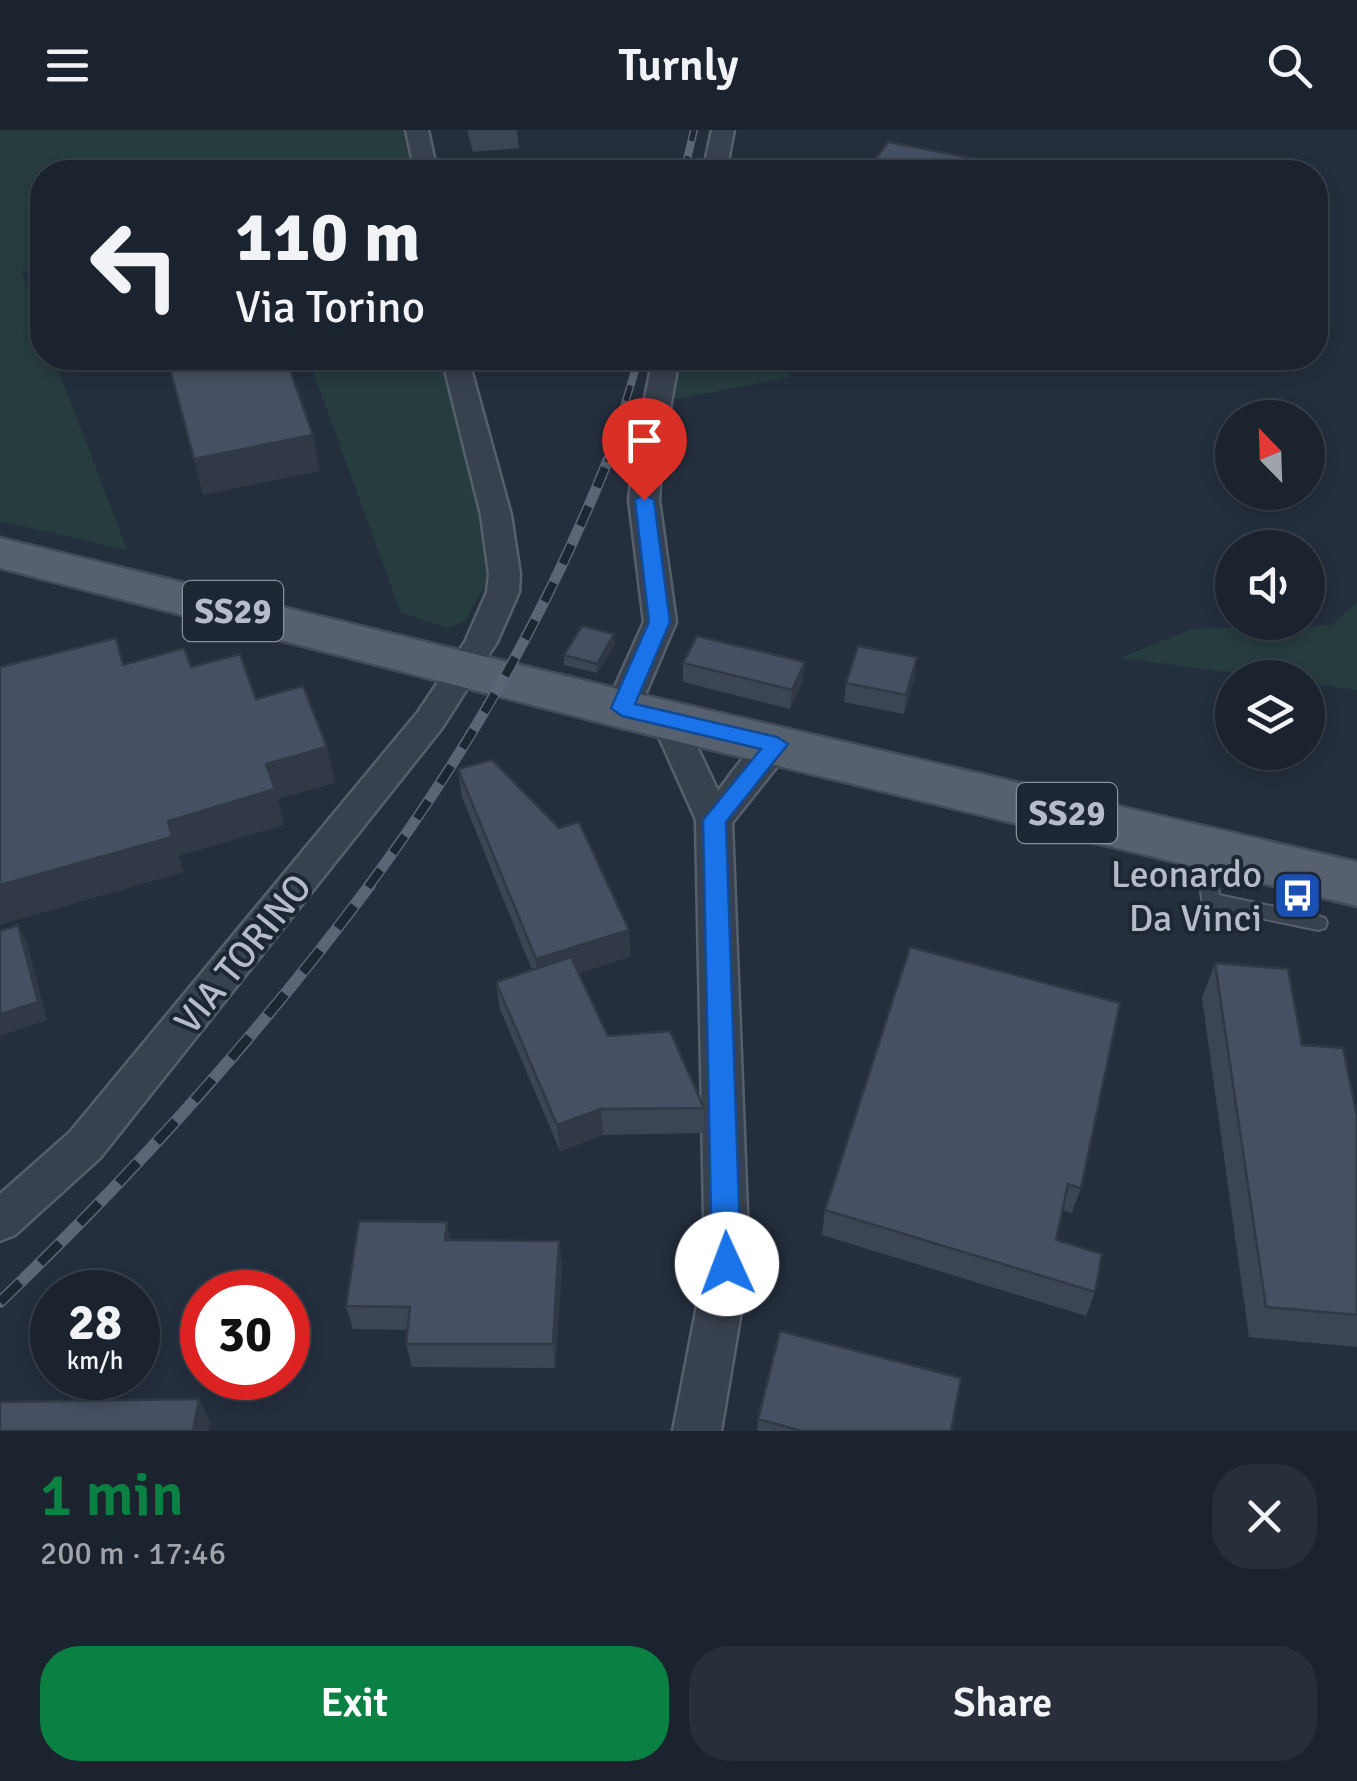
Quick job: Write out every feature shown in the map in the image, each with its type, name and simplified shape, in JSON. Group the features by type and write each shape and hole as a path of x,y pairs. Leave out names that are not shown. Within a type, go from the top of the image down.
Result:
{"main road":[{"name":"SS29","path":"0,553 645,714 1357,884"}],"street":[{"path":"417,130 423,160"},
{"path":"717,160 723,130"},
{"name":"VIA TORINO","path":"0,1221 85,1145 430,720 466,669 505,589 503,544 458,370"},
{"path":"664,370 648,453 644,500 660,622 645,714 714,820 727,1264 697,1431"},
{"path":"714,820 777,744"}],"lane":[{"path":"1204,846 1210,901 1318,923"}],"green space":[{"path":"0,130 409,130 413,160 30,160 30,270 22,272 30,294 30,370 59,370 127,550 0,521"},
{"path":"312,370 449,370 495,544 487,583 465,621 448,628 401,613"},
{"path":"680,370 787,370 791,377 671,400"},
{"path":"1357,602 1357,690 1325,685 1325,660 1215,660 1215,671 1120,658 1191,629 1215,628 1215,640 1325,640 1325,625 1332,625"}],"building":[{"path":"888,142 982,160 875,160"},
{"path":"170,370 290,370 313,435 194,459"},
{"path":"582,626 614,634 597,664 564,655"},
{"path":"697,636 805,662 792,690 683,663"},
{"path":"116,638 123,665 184,648 191,667 240,654 256,699 303,686 327,747 266,764 275,789 168,821 172,837 0,885 0,667"},
{"path":"858,646 917,657 906,695 846,683"},
{"path":"492,760 559,828 579,822 629,930 536,959 458,769"},
{"path":"18,925 38,1002 0,1014 0,931"},
{"path":"910,947 1120,1003 1081,1188 1068,1184 1056,1240 1102,1254 1095,1292 825,1210"},
{"path":"571,957 608,1036 670,1031 704,1108 601,1109 557,1125 496,982"},
{"path":"1215,963 1288,969 1302,1045 1343,1048 1357,1116 1357,1315 1266,1307"},
{"path":"359,1221 447,1222 445,1240 559,1241 553,1344 406,1344 410,1307 346,1306"},
{"path":"780,1331 961,1378 951,1431 802,1431 758,1419"},
{"path":"199,1400 193,1431 0,1431 0,1402"}],"railway":[{"path":"687,160 694,130"},
{"path":"607,462 635,370"},
{"path":"368,887 439,785 502,681 558,574 608,460"},
{"path":"0,1302 194,1101 370,885"}],"place":[{"name":"Leonardo Da Vinci","path":"1297,896"}],"route":[{"path":"644,500 660,622 622,708 777,744 714,820 727,1264"}]}
